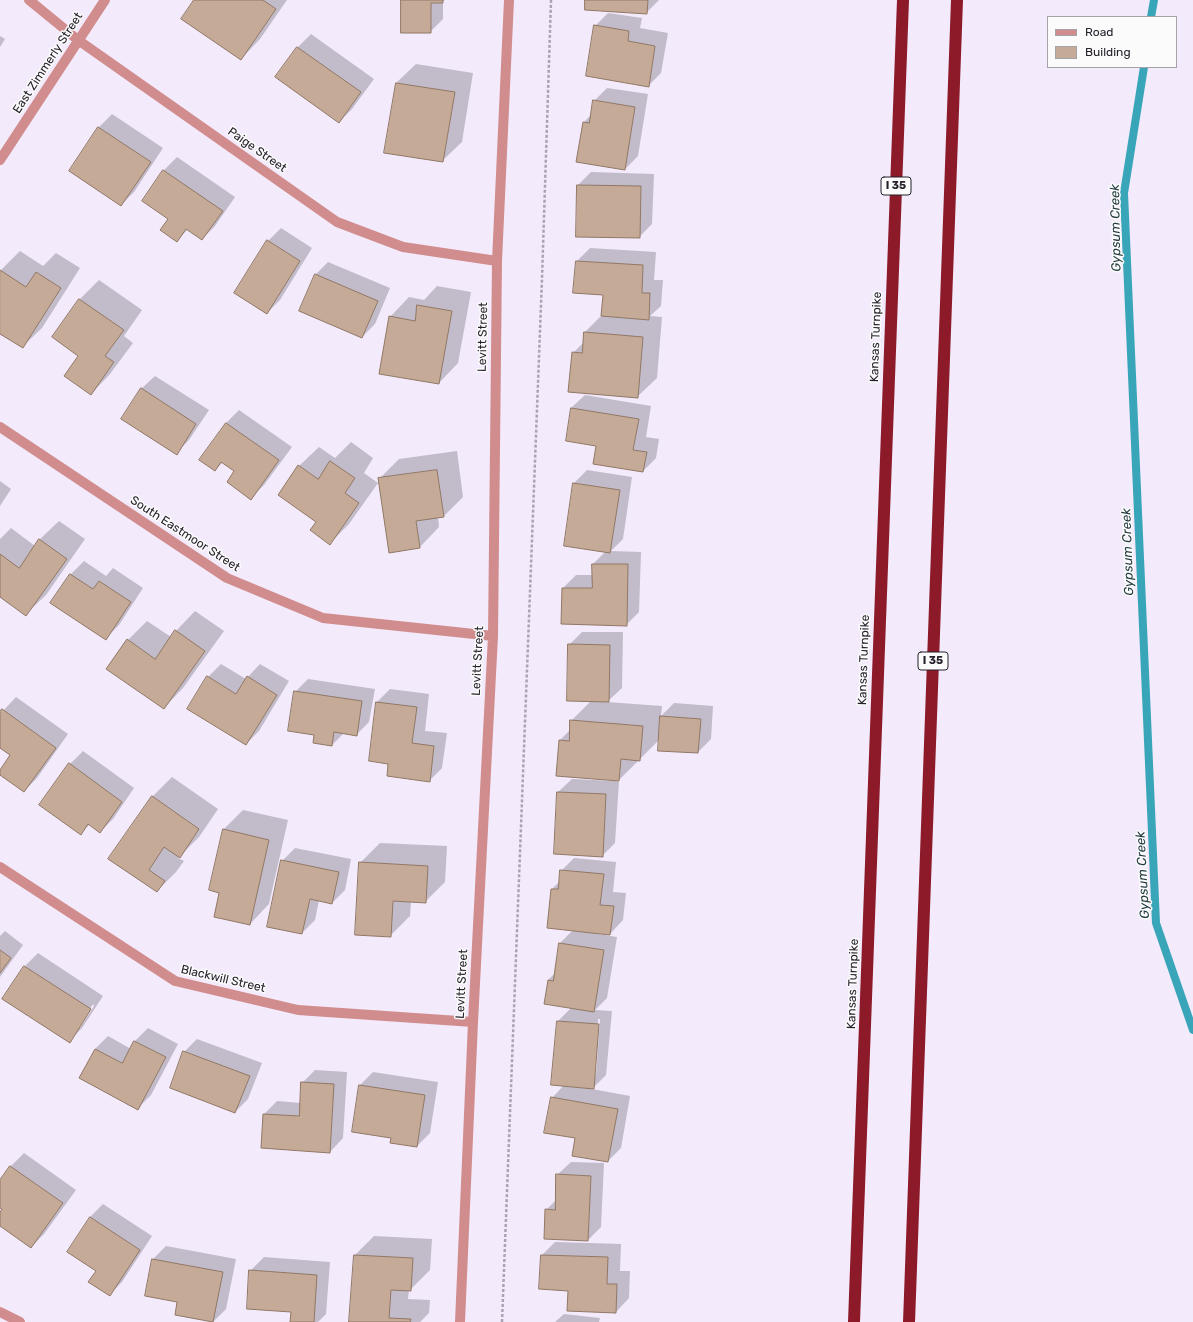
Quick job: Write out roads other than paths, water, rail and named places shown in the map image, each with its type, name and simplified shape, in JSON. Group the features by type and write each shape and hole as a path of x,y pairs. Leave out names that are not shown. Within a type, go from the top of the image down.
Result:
{"highway":[{"name":"Kansas Turnpike","path":"854,1322 903,0"},
{"name":"I 35","path":"909,1322 957,0"}],"street":[{"name":"Paige Street","path":"29,0 78,40 336,222 403,247 497,261"},
{"name":"East Zimmerly Street","path":"0,160 105,0"},
{"name":"Levitt Street","path":"460,1322 492,636 497,261 509,0"},
{"name":"South Eastmoor Street","path":"0,427 227,578 323,618 492,636"},
{"name":"Blackwill Street","path":"0,867 175,982 298,1010 473,1022"},
{"path":"0,1312 20,1322"}],"waterway":[{"name":"Gypsum Creek","path":"1151,16 1154,0"},
{"name":"Gypsum Creek","path":"1144,68 1124,193 1156,923 1193,1030"}]}
